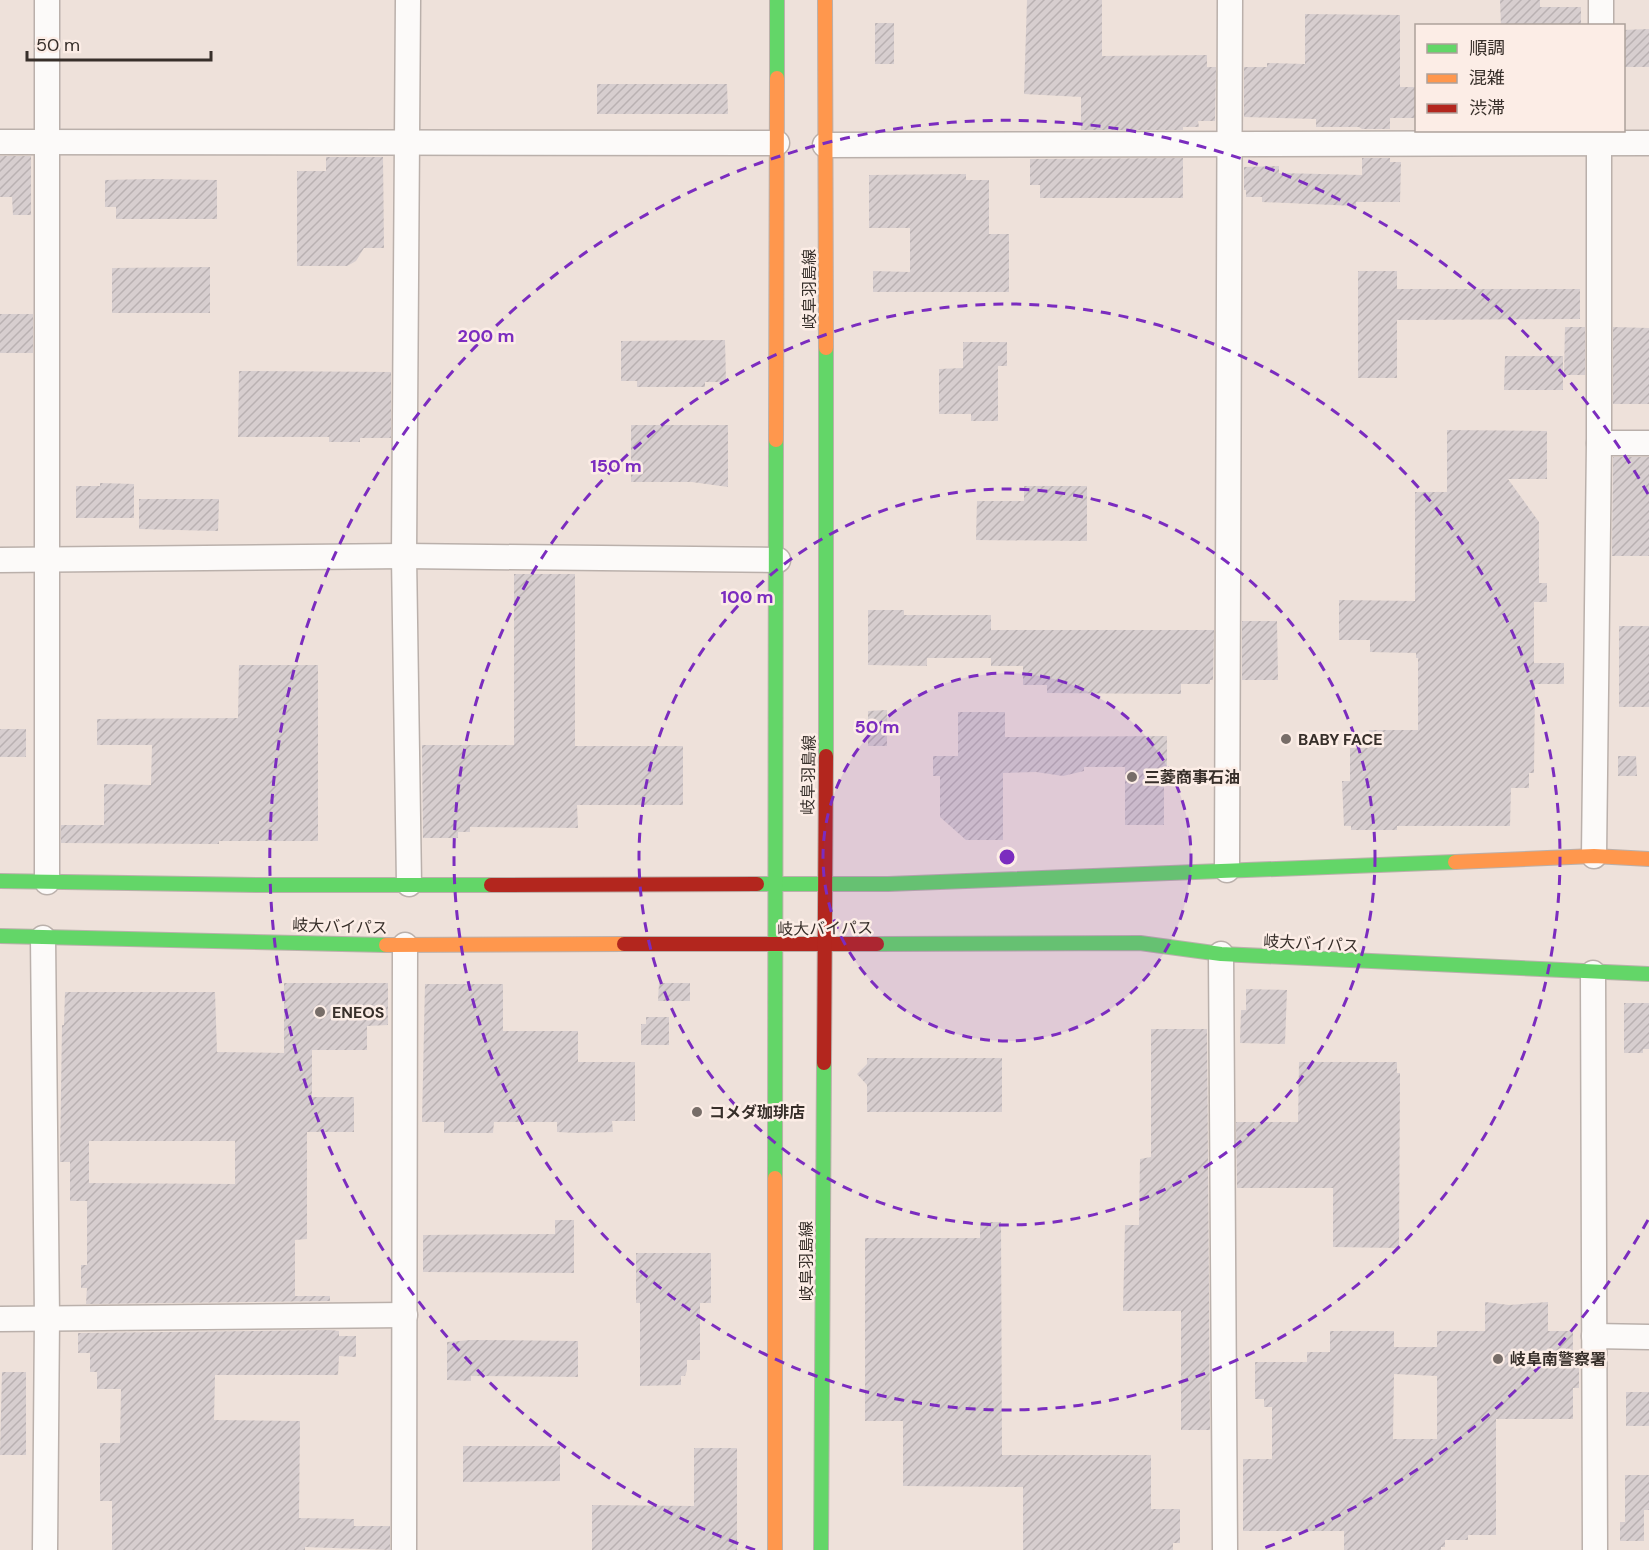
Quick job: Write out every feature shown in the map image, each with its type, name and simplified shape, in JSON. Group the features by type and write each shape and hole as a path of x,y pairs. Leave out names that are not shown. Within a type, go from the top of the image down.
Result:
{"main road":[{"name":"岐阜羽島線","path":"775,1550 777,0"},
{"name":"岐阜羽島線","path":"821,1550 823,884 827,591 825,0"},
{"path":"0,881 888,884 1594,856 1649,859"},
{"name":"岐大バイパス","path":"0,936 184,938 405,945 775,946 1140,943 1221,954 1649,974"}],"street":[{"path":"47,0 47,882"},
{"path":"408,0 405,555 409,884"},
{"path":"1227,870 1230,0"},
{"path":"1601,0 1601,24"},
{"path":"825,145 1599,136 1649,143"},
{"path":"1594,856 1599,443 1599,136"},
{"path":"0,142 777,143"},
{"path":"1599,443 1649,443"},
{"path":"0,560 405,555 778,560"},
{"path":"43,938 47,1318 45,1550"},
{"path":"404,1550 405,945"},
{"path":"1221,954 1225,1550"},
{"path":"1593,973 1595,1550"},
{"path":"0,1318 405,1315"},
{"path":"1594,1336 1649,1337"}],"building":[{"path":"1027,0 1102,0 1102,56 1207,55 1207,67 1216,67 1215,121 1198,121 1199,127 1183,127 1183,130 1081,130 1081,97 1024,94"},
{"path":"1500,0 1540,0 1540,7 1581,7 1581,24 1501,24"},
{"path":"1305,14 1400,15 1400,87 1415,87 1415,118 1390,118 1390,129 1362,129 1359,127 1316,127 1316,119 1244,117 1244,67 1267,67 1267,63 1305,64"},
{"path":"875,23 894,23 894,64 875,64"},
{"path":"1649,29 1649,67 1625,67 1625,30"},
{"path":"597,84 727,84 728,114 597,114"},
{"path":"0,156 31,156 31,215 13,215 12,197 0,197"},
{"path":"326,157 383,157 384,248 364,248 356,261 347,266 297,266 297,171 326,171"},
{"path":"1183,158 1183,198 1040,198 1040,185 1030,185 1030,159"},
{"path":"1362,158 1390,158 1390,162 1401,162 1400,202 1356,202 1356,206 1262,202 1262,197 1246,197 1244,167 1279,166 1279,173 1362,175"},
{"path":"966,174 966,180 989,180 989,234 1009,234 1009,292 873,292 873,271 910,272 910,228 869,228 869,175"},
{"path":"105,180 217,180 217,219 116,219 116,207 105,207"},
{"path":"210,267 210,313 112,313 112,268"},
{"path":"1358,271 1397,271 1397,289 1580,289 1580,319 1397,320 1397,378 1358,378"},
{"path":"0,314 33,314 33,353 0,353"},
{"path":"1565,327 1585,327 1585,375 1564,375"},
{"path":"1613,327 1649,328 1649,404 1613,404"},
{"path":"725,340 726,382 705,382 705,387 637,387 637,381 621,381 621,341"},
{"path":"963,342 1007,342 1007,366 998,366 998,421 971,421 971,414 939,414 939,369 963,368"},
{"path":"1505,356 1563,356 1563,390 1504,390"},
{"path":"239,371 391,372 391,438 360,438 360,442 329,442 329,437 238,437"},
{"path":"631,425 728,425 728,487 692,482 631,482"},
{"path":"1447,430 1547,431 1547,479 1508,479 1539,522 1539,583 1547,583 1547,602 1534,602 1534,663 1564,663 1564,684 1535,684 1534,773 1529,773 1529,788 1511,788 1510,826 1397,826 1397,830 1351,830 1351,826 1344,826 1342,781 1350,781 1350,748 1369,748 1369,730 1418,730 1418,658 1416,658 1416,653 1370,652 1370,640 1339,640 1339,600 1415,601 1415,492 1447,492"},
{"path":"1613,457 1649,457 1649,556 1612,556"},
{"path":"100,483 134,484 134,518 76,518 76,486 100,486"},
{"path":"1024,486 1087,486 1087,541 976,540 977,501 1024,501"},
{"path":"139,499 219,499 218,531 139,529"},
{"path":"514,574 575,574 575,746 683,746 683,805 577,805 578,828 470,827 470,832 458,832 458,838 423,838 422,745 514,745"},
{"path":"868,610 904,610 904,615 991,615 991,630 1214,630 1213,680 1210,680 1210,684 1181,684 1181,694 1047,693 1047,685 1023,685 1023,666 991,666 991,658 927,658 927,666 868,665"},
{"path":"1242,621 1277,621 1278,680 1242,680"},
{"path":"1619,626 1649,626 1649,707 1619,707"},
{"path":"239,665 318,665 318,841 219,841 219,844 61,843 61,825 104,825 104,784 151,785 152,745 97,745 97,719 238,718"},
{"path":"887,710 887,746 868,746 868,711"},
{"path":"958,712 1005,712 1005,737 1167,736 1167,767 1164,767 1164,825 1125,825 1125,767 1084,767 1084,771 1063,776 1036,772 1003,773 1003,840 966,840 940,817 940,776 933,776 933,756 958,756"},
{"path":"0,729 26,729 26,757 0,757"},
{"path":"1618,756 1636,756 1637,776 1618,776"},
{"path":"284,983 388,983 388,1025 367,1026 367,1050 312,1050 312,1097 354,1097 354,1132 307,1132 307,1239 295,1240 295,1296 330,1296 330,1301 86,1304 87,1288 81,1288 81,1265 87,1265 87,1201 70,1201 70,1162 60,1162 62,1025 64,1025 65,992 215,992 217,1052 284,1053","holes":["89,1141 235,1141 235,1184 89,1183"]},
{"path":"659,983 690,983 690,1001 658,1001"},
{"path":"425,984 503,984 503,1031 578,1031 578,1062 635,1062 635,1121 612,1121 613,1132 578,1133 557,1132 557,1122 494,1122 493,1133 444,1133 444,1122 422,1122"},
{"path":"1246,989 1287,990 1285,1044 1240,1043 1241,1010 1246,1010"},
{"path":"1624,1003 1649,1003 1649,1049 1643,1049 1643,1053 1624,1053"},
{"path":"646,1017 669,1017 669,1045 641,1045 641,1024 646,1024"},
{"path":"1151,1029 1207,1029 1210,1430 1181,1430 1181,1311 1123,1311 1125,1225 1139,1225 1140,1159 1151,1157"},
{"path":"867,1058 1002,1058 1002,1112 867,1112 867,1085 857,1074 867,1064"},
{"path":"1299,1062 1397,1062 1397,1073 1400,1073 1399,1248 1333,1247 1333,1188 1237,1188 1236,1122 1298,1122"},
{"path":"555,1220 574,1220 574,1273 423,1272 423,1235 555,1234"},
{"path":"980,1222 1001,1222 1002,1455 1151,1455 1151,1509 1180,1509 1180,1543 1173,1543 1173,1550 1023,1550 1023,1487 903,1486 903,1421 865,1421 865,1238 980,1238"},
{"path":"636,1253 711,1253 711,1303 700,1303 700,1360 687,1360 687,1370 685,1376 681,1376 681,1385 640,1386 640,1303 636,1303"},
{"path":"1485,1302 1509,1305 1548,1302 1548,1331 1573,1331 1573,1367 1579,1367 1579,1388 1573,1388 1573,1419 1496,1419 1496,1535 1468,1535 1468,1540 1445,1540 1445,1547 1441,1547 1441,1550 1344,1550 1344,1531 1243,1531 1243,1459 1272,1459 1272,1407 1264,1407 1264,1399 1255,1399 1255,1362 1307,1362 1307,1352 1330,1352 1330,1331 1394,1331 1394,1347 1437,1347 1437,1331 1485,1331","holes":["1394,1374 1437,1376 1437,1439 1393,1439"]},
{"path":"339,1331 339,1336 356,1336 356,1357 339,1356 338,1375 215,1375 214,1420 300,1421 299,1518 354,1519 354,1526 390,1526 390,1550 305,1547 305,1550 112,1550 112,1501 100,1501 100,1443 120,1443 121,1389 97,1389 97,1372 90,1372 90,1353 78,1353 78,1333"},
{"path":"471,1340 578,1341 578,1377 471,1376 471,1381 447,1380 447,1342"},
{"path":"2,1372 26,1372 26,1455 0,1455"},
{"path":"1626,1392 1649,1392 1649,1426 1626,1426"},
{"path":"463,1446 560,1446 560,1481 463,1482"},
{"path":"694,1448 737,1448 737,1550 592,1550 592,1505 694,1506"},
{"path":"1625,1475 1649,1475 1649,1510 1644,1510 1644,1541 1620,1541 1620,1522 1625,1522"}],"traffic: fast":[{"path":"777,0 777,78"},
{"path":"826,348 826,756"},
{"path":"775,1178 776,440"},
{"path":"757,884 888,884 1455,862"},
{"path":"0,881 256,885 491,885"},
{"path":"0,936 386,945"},
{"path":"877,944 1140,943 1221,954 1649,974"},
{"path":"821,1550 824,1063"}],"traffic: slow":[{"path":"825,0 826,348"},
{"path":"776,440 777,78"},
{"path":"1455,862 1594,856 1649,859"},
{"path":"386,945 624,944"},
{"path":"775,1178 775,1550"}],"traffic: jam":[{"path":"824,1063 826,756"},
{"path":"491,885 757,884"},
{"path":"624,944 877,944"}],"place":[{"name":"BABY FACE","path":"1286,739"},
{"name":"三菱商事石油","path":"1132,777"},
{"name":"ENEOS","path":"320,1012"},
{"name":"コメダ珈琲店","path":"697,1112"},
{"name":"岐阜南警察署","path":"1498,1359"}]}
